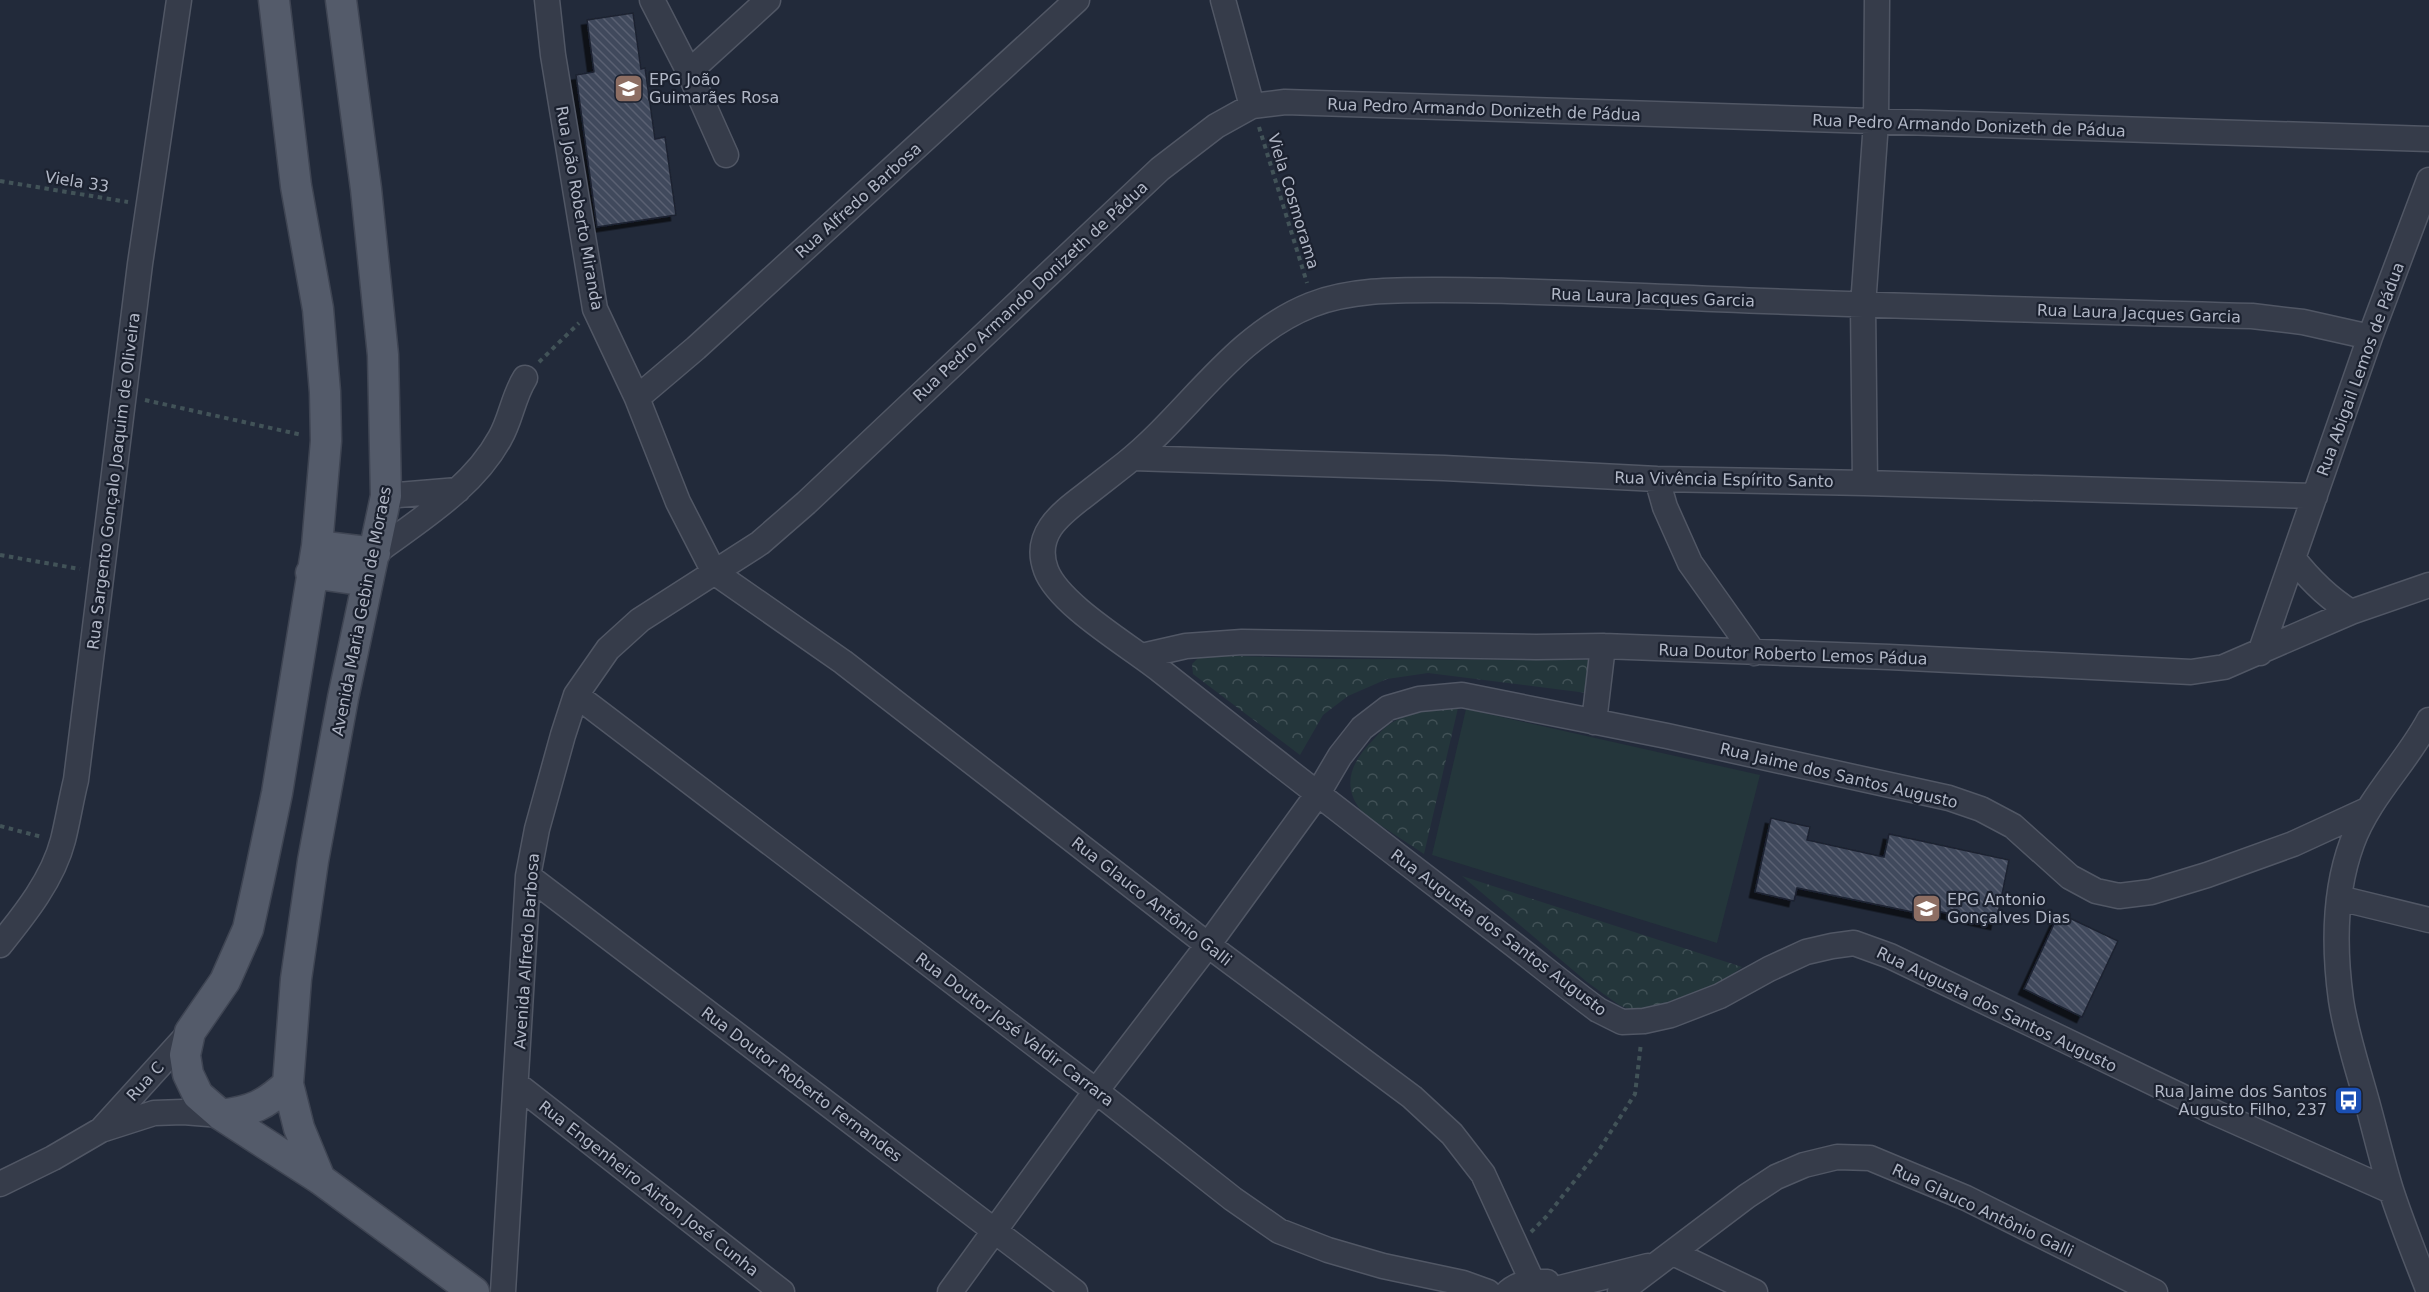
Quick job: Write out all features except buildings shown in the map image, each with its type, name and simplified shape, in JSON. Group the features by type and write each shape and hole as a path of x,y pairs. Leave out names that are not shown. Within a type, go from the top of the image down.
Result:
{"main road":[{"path":"274,0 296,186 318,309 325,392 326,441 314,560 277,793 248,929 225,981 190,1032 185,1055 188,1074 198,1095 221,1115 320,1179 474,1292"},
{"name":"Avenida Maria Gebin de Moraes","path":"320,1179 299,1128 288,1084 296,979 313,861 343,698 386,496 383,355 366,189 342,0"},
{"path":"314,560 371,567"},
{"path":"221,1115 257,1107 288,1084"}],"street":[{"name":"Rua Sargento Gonçalo Joaquim de Oliveira","path":"0,945 23,916 47,878 63,842 75,780 123,394 179,0"},
{"name":"Rua João Roberto Miranda","path":"547,0 595,309 638,398 678,502 714,572"},
{"path":"652,0 689,72 726,155"},
{"path":"689,72 768,0"},
{"name":"Rua Alfredo Barbosa","path":"638,398 696,348 1077,0"},
{"path":"1223,0 1252,106"},
{"path":"1865,483 1863,306 1876,122 1877,0"},
{"name":"Rua Pedro Armando Donizeth de Pádua","path":"714,572 760,543 806,503 1160,169 1216,126 1252,106 1286,102 2429,139"},
{"name":"Rua Abigail Lemos de Pádua","path":"2260,653 2370,337 2429,180"},
{"name":"Rua Laura Jacques Garcia","path":"1043,556 1043,542 1049,527 1060,515 1133,458 1251,341 1283,318 1313,304 1345,296 1403,290 1490,290 1863,306 2252,316 2303,322 2370,337"},
{"path":"371,567 459,490 488,456 501,437 515,393 525,378"},
{"name":"Rua Vivência Espírito Santo","path":"1133,458 1444,468 1658,479 2315,496"},
{"path":"1658,479 1665,507 1690,563 1754,653"},
{"path":"386,496 459,490"},
{"name":"Rua Augusta dos Santos Augusto","path":"1043,556 1047,572 1056,590 1069,602 1323,786 1598,1010 1623,1022 1644,1021 1671,1015 1720,996 1806,952 1854,943 1890,956 2212,1112 2391,1191"},
{"path":"2293,558 2312,582 2332,600 2351,612"},
{"name":"Avenida Alfredo Barbosa","path":"503,1292 528,876 537,829 563,735 576,695 608,650 640,620 714,572"},
{"name":"Rua Glauco Antônio Galli","path":"714,572 843,662 1208,945 1412,1097 1452,1134 1483,1174 1532,1281"},
{"name":"Rua Doutor Roberto Lemos Pádua","path":"1142,656 1186,646 1242,642 1603,646 2191,672 2224,667 2351,612 2429,585"},
{"path":"1594,722 1603,646"},
{"name":"Rua Doutor José Valdir Carrara","path":"576,695 1096,1091 1233,1199 1279,1231 1383,1266 1463,1283 1488,1292"},
{"name":"Rua Jaime dos Santos Augusto","path":"950,1292 1096,1091 1208,945 1362,728 1388,708 1419,699 1462,695 1667,736 1949,798 1981,809 2013,826 2070,877 2096,891 2119,896 2151,892 2207,875 2293,844 2367,810"},
{"path":"2429,720 2392,777 2367,810 2352,843 2343,873 2339,898 2337,952 2341,1002 2391,1191 2429,1292"},
{"name":"Rua Doutor Roberto Fernandes","path":"528,876 1075,1292"},
{"path":"2339,898 2429,920"},
{"name":"Rua C","path":"101,1130 190,1032"},
{"name":"Rua Engenheiro Airton José Cunha","path":"516,1084 782,1292"},
{"name":"Rua C","path":"0,1184 53,1158 101,1130 154,1113 183,1112 221,1115"},
{"name":"Rua Glauco Antônio Galli","path":"1620,1292 1747,1196 1776,1178 1804,1165 1837,1157 1870,1158 1966,1198 2155,1292"},
{"path":"1665,1258 1755,1292"},
{"name":"Rua Glauco Antônio Galli","path":"1562,1290 1665,1258"},
{"path":"1508,1292 1521,1284 1532,1281 1547,1282 1562,1290"}],"path":[{"name":"Viela Cosmorama","path":"1252,106 1313,304"},
{"name":"Viela 33","path":"0,181 150,205"},
{"path":"525,378 545,354 595,309"},
{"path":"123,394 326,441"},
{"path":"0,555 101,573"},
{"path":"0,826 63,842"},
{"path":"1516,1247 1546,1217 1599,1150 1635,1094 1644,1021"}],"green space":[{"path":"1206,655 1336,659 1590,660 1587,693 1428,673 1387,679 1348,696 1323,715 1300,755 1193,674 1192,664 1198,658"},
{"path":"1458,708 1424,854 1365,815 1352,795 1351,775 1366,748 1382,730 1392,723 1420,712"},
{"path":"1466,709 1760,775 1717,943 1432,855"},
{"path":"1462,876 1742,967 1717,986 1687,1000 1632,1010 1619,1005 1587,982"}],"place":[{"name":"EPG João Guimarães Rosa","path":"628,88"},
{"name":"EPG Antonio Gonçalves Dias","path":"1926,908"},
{"name":"Rua Jaime dos Santos Augusto Filho, 237","path":"2348,1100"}]}
